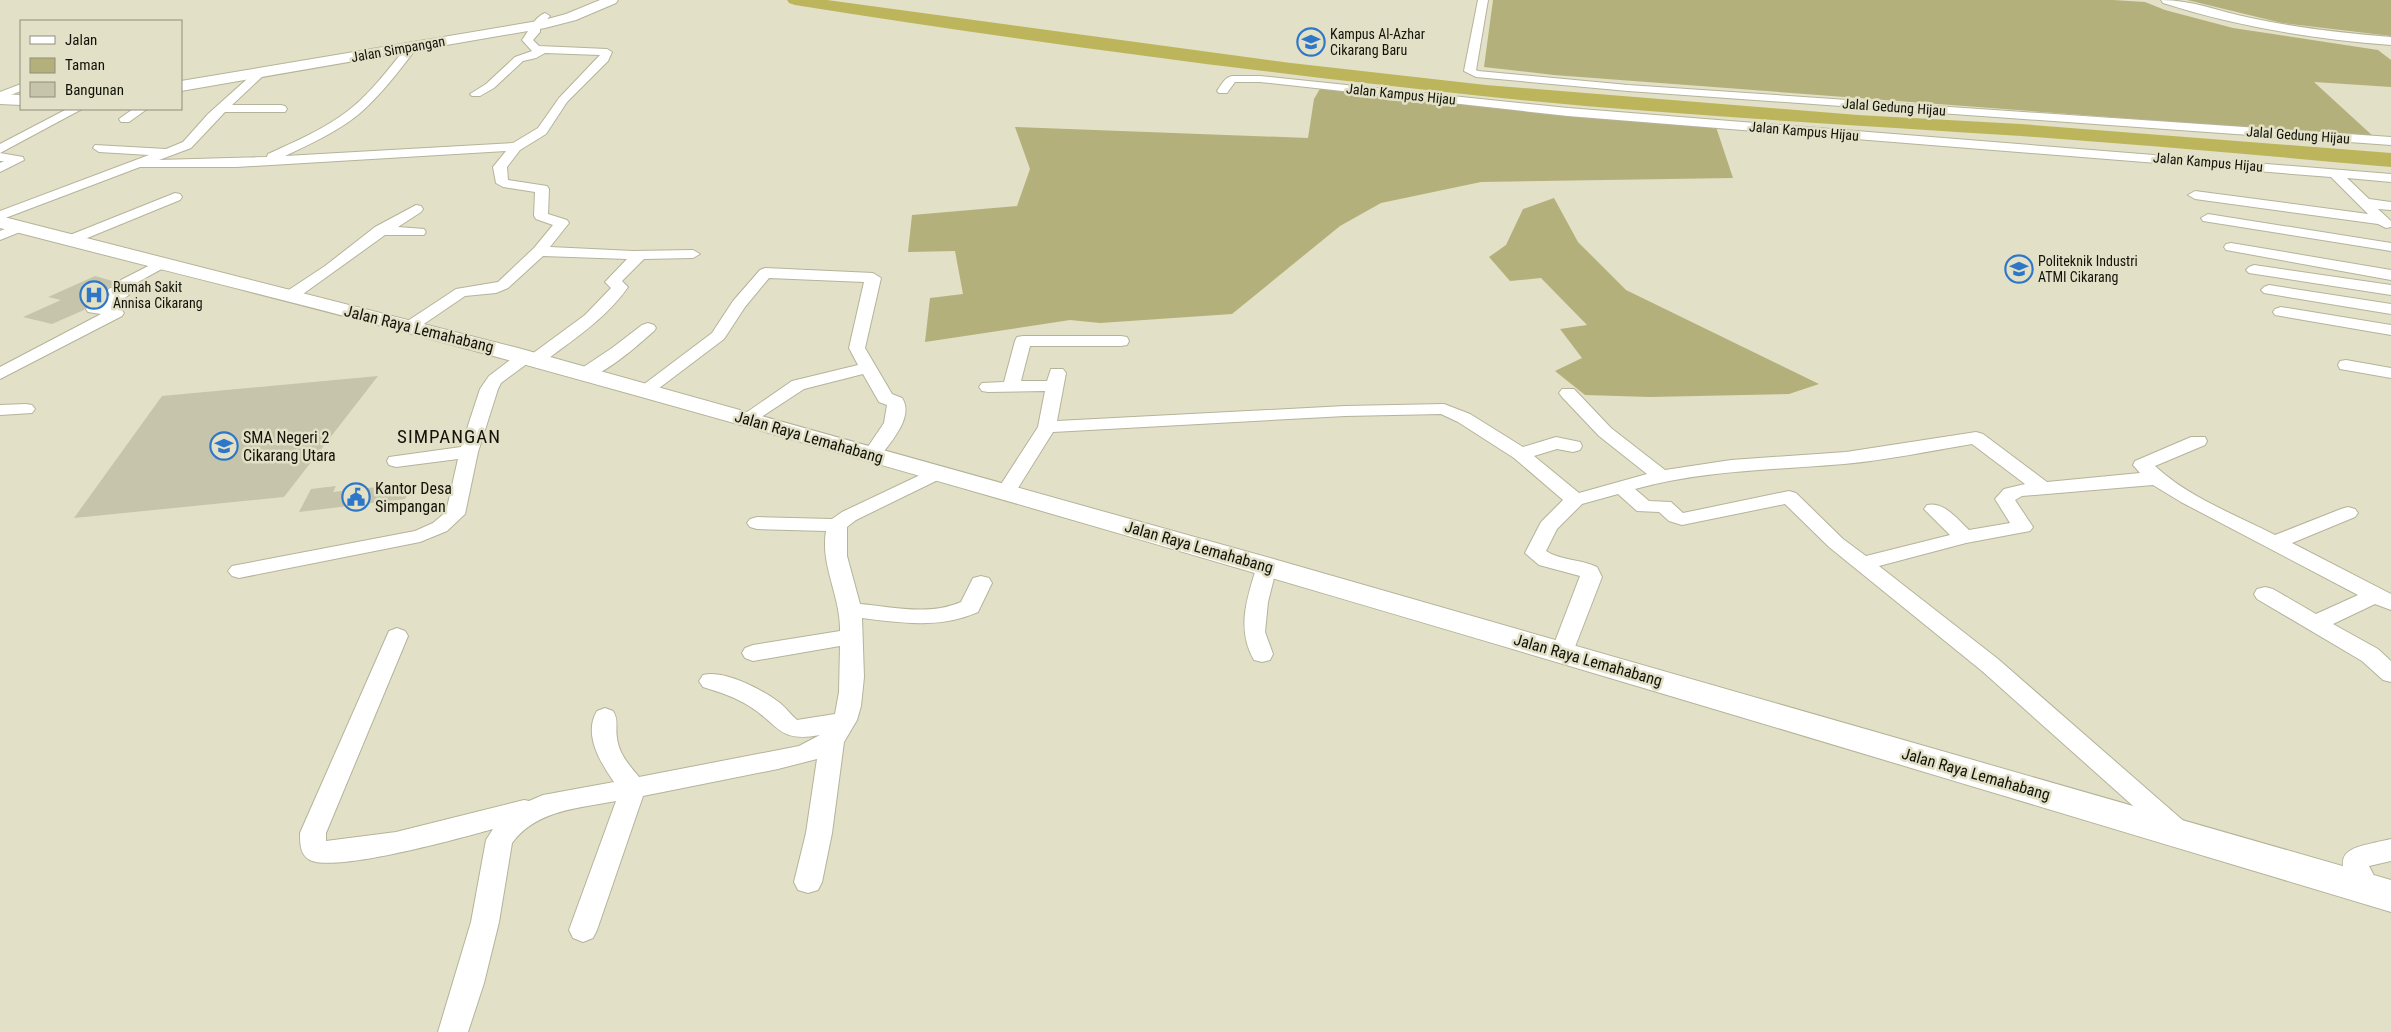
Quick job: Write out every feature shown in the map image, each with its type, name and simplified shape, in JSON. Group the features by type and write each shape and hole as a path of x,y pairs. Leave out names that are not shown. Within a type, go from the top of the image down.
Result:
{"main road":[{"name":"Jalan Simpangan","path":"182,86 570,17 611,0"},
{"path":"2168,0 2240,20 2347,38 2391,41"},
{"path":"2347,38 2391,51"},
{"path":"0,98 20,100"},
{"name":"Jalan Raya Lemahabang","path":"5,225 162,263 530,358 937,472 1562,652 2379,893"}],"street":[{"name":"Jalal Gedung Hijau","path":"1483,0 1470,71 1476,74 1628,88 2391,141"},
{"path":"409,327 461,292 496,288 503,285 539,251 562,223 542,216 542,189 503,183 500,176 500,167 516,147 542,131 563,100 604,59 608,52 535,49 534,46 527,42 535,32 540,21"},
{"path":"263,161 313,137 353,112 374,94 412,46"},
{"path":"476,94 490,86 518,59 532,56 544,49"},
{"path":"5,225 192,141 212,117 261,72"},
{"name":"Jalan Kampus Hijau","path":"1224,91 1232,79 1260,79 1568,112 2391,178"},
{"path":"0,98 20,88"},
{"path":"222,108 281,109"},
{"path":"0,149 74,110"},
{"path":"124,119 139,110"},
{"path":"142,164 194,165 516,147"},
{"path":"100,148 170,152"},
{"path":"0,158 18,160 0,168"},
{"path":"2334,173 2386,224"},
{"path":"2195,195 2386,224"},
{"path":"70,240 175,197"},
{"path":"2366,203 2391,206"},
{"path":"290,296 380,230 416,209"},
{"path":"2208,218 2391,247"},
{"path":"380,230 419,232"},
{"path":"2231,247 2391,275"},
{"path":"539,251 693,254"},
{"path":"239,571 420,536 440,528 455,514 469,452 484,402 494,380 592,318 620,287 613,282 641,254"},
{"path":"0,374 116,313 114,311 94,309 122,295 120,287 162,263"},
{"path":"2254,270 2391,290"},
{"path":"644,391 718,336 739,304 765,273 873,278 857,348 885,398 896,402 898,411 892,426 872,454"},
{"path":"2269,290 2391,309"},
{"path":"2281,312 2391,330"},
{"path":"585,374 618,352 648,328"},
{"path":"1012,387 1023,342 1121,341"},
{"path":"2346,365 2391,373"},
{"path":"746,419 798,385 868,368"},
{"path":"988,387 1012,387 1056,380 1047,427 1006,492"},
{"path":"1568,393 1604,432 1661,476"},
{"path":"0,410 26,409"},
{"path":"1047,427 1344,411 1444,409 1464,418 1521,454 1575,500"},
{"path":"1562,652 1591,578 1590,572 1540,558 1535,553 1548,526 1575,500 1661,476 1739,466 1846,458 1976,438 2042,487"},
{"path":"2198,441 2142,465 2157,479 2274,543 2384,599"},
{"path":"1521,454 1556,443 1573,446"},
{"path":"396,461 469,452"},
{"path":"757,523 837,525 849,516 937,472"},
{"path":"1862,564 1965,537 2023,526 2005,499 2010,493 2018,490 2157,479"},
{"path":"1621,487 1644,507 1664,506 1676,517 1682,518 1789,497 1836,543 1990,665 2183,835"},
{"path":"1934,509 1965,537"},
{"path":"2274,543 2348,513"},
{"path":"808,882 838,730 850,698 853,672 851,610 833,545 837,525"},
{"path":"1262,654 1254,632 1257,602 1267,566"},
{"path":"851,610 918,617 954,614 970,607 981,583"},
{"path":"2265,594 2370,655 2391,674"},
{"path":"2315,623 2384,599"},
{"path":"398,636 313,833 313,846 318,852 358,849 452,829 543,805 778,760 812,751 838,730"},
{"path":"753,653 851,637"},
{"path":"711,681 731,686 754,698 771,709 792,728 838,730"},
{"path":"605,717 604,740 618,769 633,788"},
{"path":"583,930 633,788"},
{"path":"453,1032 470,983 485,922 499,840 508,828 543,805"},
{"path":"2379,893 2357,873 2355,864 2360,858 2391,850"}],"green space":[{"path":"1493,0 2113,0 2145,2 2165,10 2233,28 2378,50 2391,60 2391,87 2314,82 2374,137 1554,75 1484,67"},
{"path":"2187,0 2391,0 2391,36 2282,23"},
{"path":"1321,87 1491,108 1716,127 1733,178 1481,182 1381,203 1340,226 1232,314 1100,323 1070,320 925,342 930,298 963,294 955,251 908,252 912,215 1017,206 1030,169 1015,127 1308,138 1314,99"},
{"path":"1554,198 1578,242 1626,290 1819,384 1789,394 1650,397 1585,395 1555,371 1582,358 1560,329 1587,325 1541,278 1510,281 1489,257 1506,245 1523,209"}],"building":[{"name":"Rumah Sakit Annisa Cikarang","path":"95,276 116,282 115,286 109,287 105,291 107,294 87,304 84,310 52,324 23,317 61,300 48,297"},
{"name":"SMA Negeri 2 Cikarang Utara","path":"378,376 284,497 74,518 162,396"},
{"name":"Kantor Desa Simpangan","path":"412,483 405,499 299,512 311,489 336,486 333,492"}],"waterway":[{"path":"795,0 910,18 1291,69 1486,91 1858,121 2020,130 2391,160"}],"place":[{"name":"Kampus Al-Azhar Cikarang Baru","path":"1311,42"},
{"name":"Politeknik Industri ATMI Cikarang","path":"2019,269"},
{"name":"Rumah Sakit Annisa Cikarang","path":"94,295"},
{"name":"SMA Negeri 2 Cikarang Utara","path":"224,446"},
{"name":"Kantor Desa Simpangan","path":"356,497"}],"district":[{"name":"SIMPANGAN","path":"449,436"}]}
